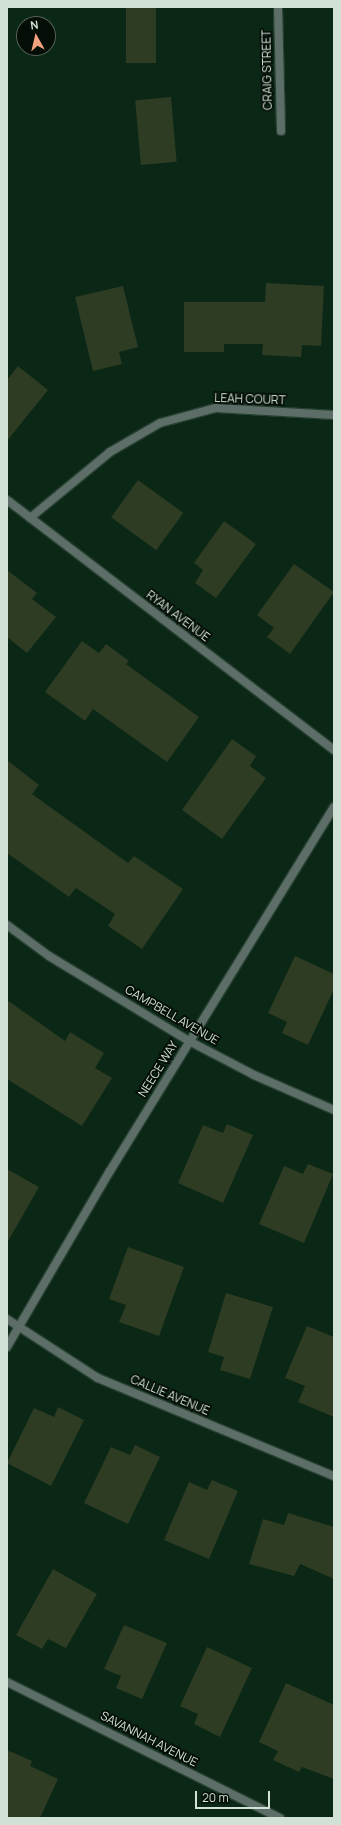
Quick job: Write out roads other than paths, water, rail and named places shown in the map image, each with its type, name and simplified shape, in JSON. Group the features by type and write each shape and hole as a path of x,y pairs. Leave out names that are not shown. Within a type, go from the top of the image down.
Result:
{"street":[{"name":"CRAIG STREET","path":"278,7 281,131"},
{"name":"LEAH COURT","path":"30,518 110,452 160,423 216,408 334,415"},
{"name":"RYAN AVENUE","path":"7,500 334,750"},
{"name":"NEECE WAY","path":"7,1347 189,1042 334,806"},
{"name":"CAMPBELL AVENUE","path":"7,925 49,956 189,1042 254,1075 334,1110"},
{"name":"CALLIE AVENUE","path":"7,1318 98,1378 334,1476"},
{"name":"SAVANNAH AVENUE","path":"7,1682 280,1818"}]}
